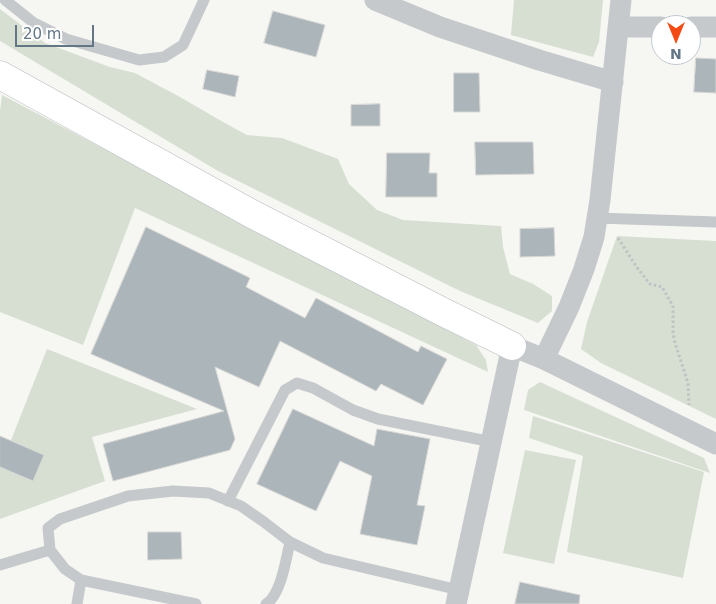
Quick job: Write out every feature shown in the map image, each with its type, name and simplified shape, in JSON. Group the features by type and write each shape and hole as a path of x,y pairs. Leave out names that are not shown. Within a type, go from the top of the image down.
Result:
{"street":[{"path":"375,0 440,27 613,82"},
{"path":"544,359 569,307 601,218 600,200 621,0"},
{"path":"618,27 651,27"},
{"path":"701,27 716,27"},
{"path":"0,75 252,214 512,346 544,359 716,444"},
{"path":"458,597 512,346"}],"lane":[{"path":"5,0 34,23 66,39 139,60 164,57 183,45 204,0"},
{"path":"601,218 716,222"},
{"path":"228,501 285,390 297,383 313,388 353,410 378,419 492,442"},
{"path":"196,604 81,580 65,568 50,550 48,528 60,519 128,496 173,491 209,493 241,506 290,542 323,558 458,597"},
{"path":"268,604 278,590 290,542"},
{"path":"0,565 50,550"},
{"path":"77,604 81,580"}],"path":[{"path":"601,218 650,284 662,287 673,306 673,333 688,384 691,431"}],"shaded area":[{"path":"514,0 603,0 599,42 593,57 511,35"},
{"path":"0,9 45,43 110,67 135,73 247,135 282,138 338,159 349,184 377,210 403,220 501,226 503,247 510,274 533,284 552,296 552,311 538,323 460,291 218,171 0,41"},
{"path":"2,95 476,345 486,360 488,372 135,208 83,345 0,312 0,111"},
{"path":"617,236 716,241 716,419 601,363 581,349 587,322"},
{"path":"47,349 197,409 92,437 105,481 0,519 0,468"},
{"path":"540,382 704,458 710,473 524,410 528,390"},
{"path":"533,416 704,472 683,578 567,552 583,456 529,438"},
{"path":"525,450 576,460 554,564 503,553"}],"building":[{"path":"273,11 325,25 316,57 264,43"},
{"path":"701,58 716,59 716,93 694,92 696,65 701,65"},
{"path":"207,70 239,76 235,97 203,89"},
{"path":"454,73 479,73 480,112 454,112"},
{"path":"380,104 380,126 351,126 351,105"},
{"path":"475,142 533,142 534,174 476,175"},
{"path":"387,153 430,153 429,173 437,173 437,197 386,197"},
{"path":"146,227 250,278 246,287 305,318 316,298 418,352 421,346 447,359 423,405 381,384 376,391 280,341 259,387 215,367 235,439 230,450 113,481 103,444 224,411 91,354"},
{"path":"554,228 555,256 520,257 520,229"},
{"path":"293,409 374,446 377,429 430,439 417,505 425,506 417,545 360,534 372,476 340,461 316,511 257,484"},
{"path":"0,436 44,455 33,481 0,467"},
{"path":"148,532 181,532 182,559 148,560"},
{"path":"520,582 580,595 579,604 515,604"}]}
